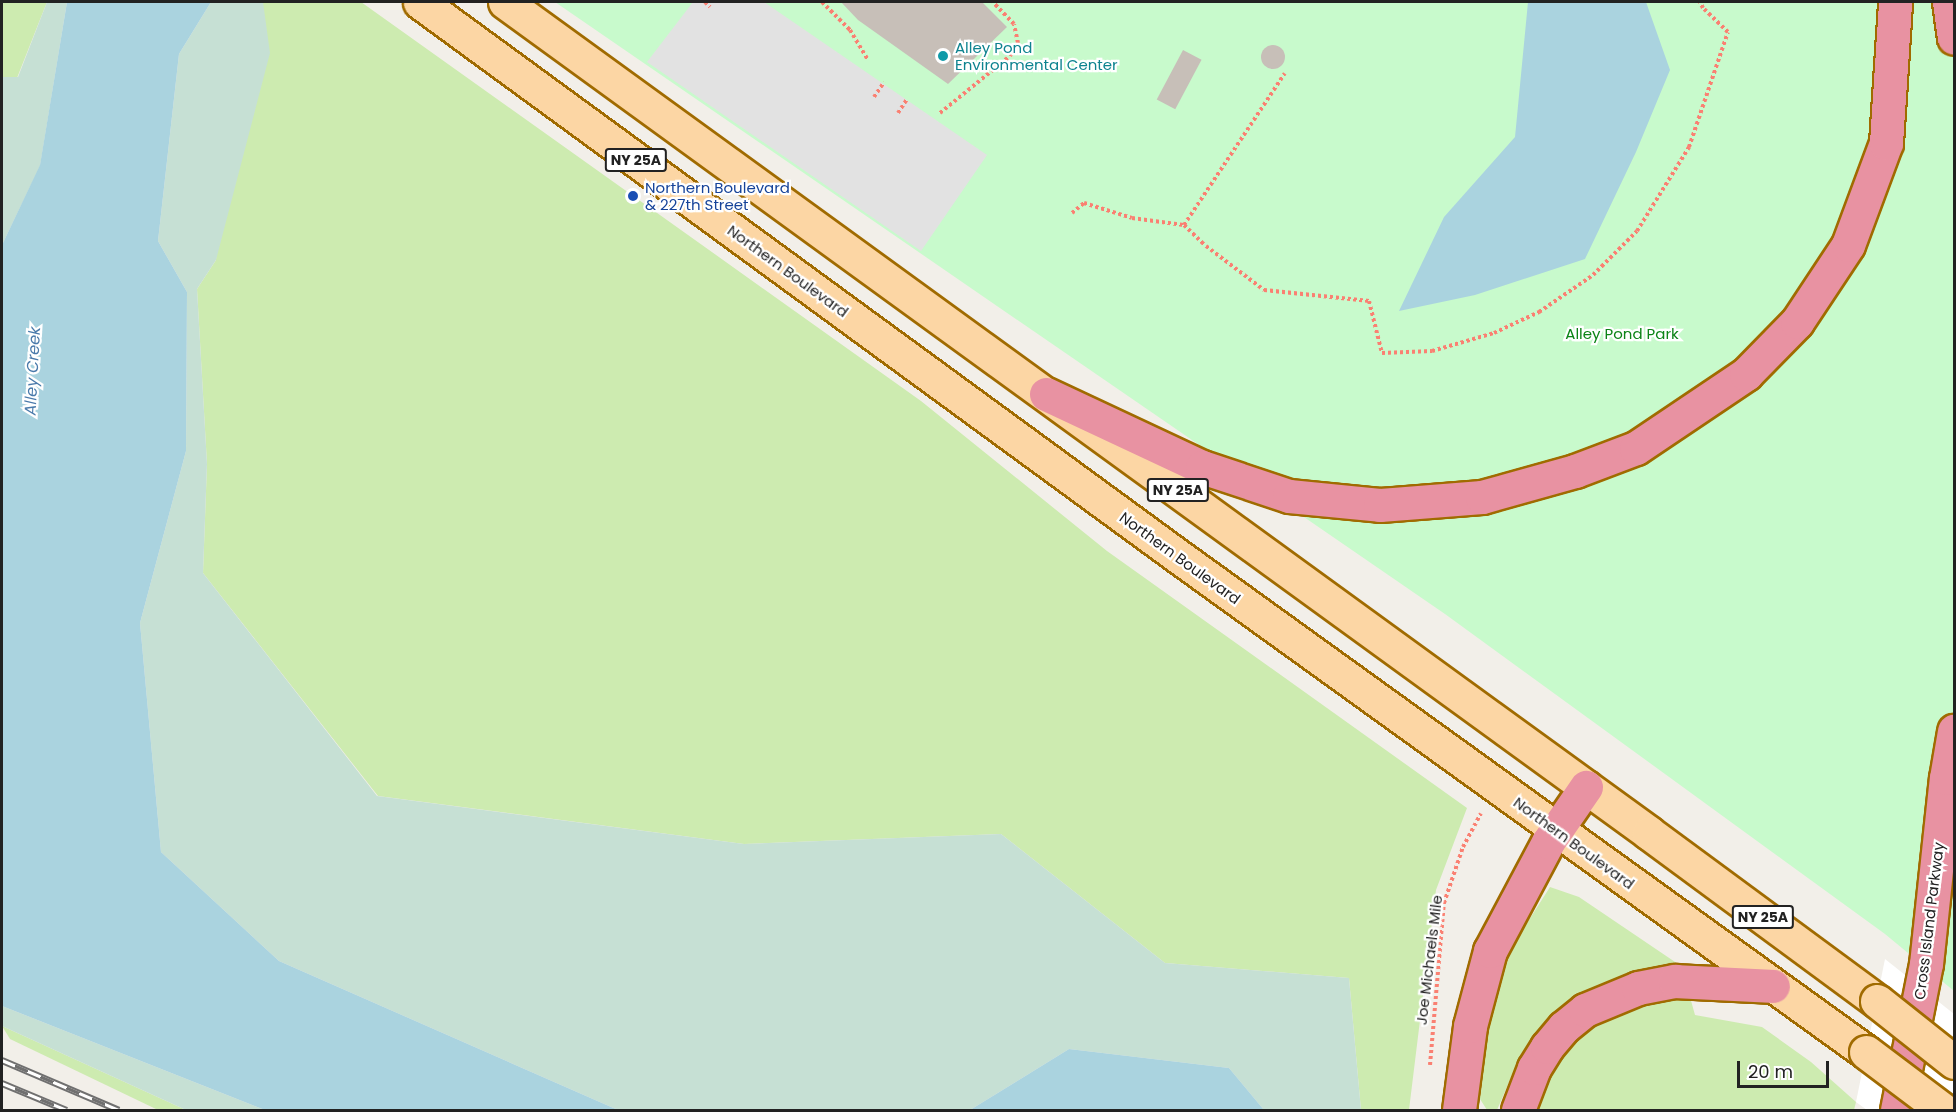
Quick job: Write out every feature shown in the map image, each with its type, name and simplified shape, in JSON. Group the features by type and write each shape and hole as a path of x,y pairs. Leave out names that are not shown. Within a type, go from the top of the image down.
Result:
{"highway":[{"path":"1046,394 1202,467 1262,488 1289,496 1380,505 1482,497 1575,471 1636,448 1746,374 1797,322 1848,245 1886,143 1894,2"},
{"path":"1949,2 1954,38"},
{"name":"Cross Island Parkway","path":"1897,1110 1926,964 1946,778 1954,731"},
{"path":"1459,1110 1470,1026 1490,951 1557,830 1586,787"},
{"path":"1518,1110 1534,1068 1547,1047 1564,1027 1585,1010 1638,988 1675,981 1773,986"}],"main road":[{"name":"Northern Boulevard","path":"420,2 1944,1110"},
{"name":"NY 25A","path":"505,2 1586,787 1877,1001 1954,1062"}],"path":[{"path":"705,2 710,7"},
{"path":"822,2 850,30 868,60"},
{"path":"940,113 1011,56 1018,43 1014,24 993,2"},
{"path":"1072,213 1084,203 1132,218 1184,225 1206,246 1264,290 1369,301 1382,353 1432,351 1494,333 1539,312 1593,275 1637,231 1689,147 1728,32 1703,8 1701,2"},
{"path":"1184,225 1285,73"},
{"path":"874,97 884,82"},
{"path":"898,113 908,99"},
{"name":"Joe Michaels Mile","path":"1429,1076 1444,903 1478,817"}],"green space":[{"path":"2,2 47,2 17,78 2,77"},
{"path":"47,2 67,2 40,166 2,245 2,77 18,77"},
{"path":"211,2 263,2 270,53 216,260 197,289 207,464 203,573 377,796 744,844 1001,834 1165,963 1349,978 1361,1110 1264,1110 1229,1068 1069,1049 970,1110 618,1110 279,961 161,852 140,623 186,451 187,292 158,241 179,54"},
{"path":"232,2 361,2 921,401 1107,551 1467,808 1436,890 1409,1110 1361,1110 1349,978 1165,963 1001,834 744,844 378,796 203,573 207,464 197,289 216,260"},
{"name":"Alley Pond Park","path":"555,2 1954,2 1954,991 1885,934 1445,614"},
{"path":"1550,887 1579,897 1681,966 1566,1004 1521,1054 1497,1110 1487,1110 1480,1099 1482,1035 1499,967"},
{"path":"1690,997 1695,1015 1762,1027 1811,1062 1856,1102 1854,1110 1529,1110 1530,1102 1568,1044 1625,1006"},
{"path":"2,1006 265,1110 186,1110 2,1026"},
{"path":"2,1026 186,1110 158,1110 10,1039"}],"shaded area":[{"path":"693,2 764,2 987,155 921,251 647,62"}],"water":[{"name":"Alley Creek","path":"67,2 211,2 179,54 158,241 187,292 186,451 140,623 161,852 279,961 618,1110 265,1110 2,1006 2,245 40,165"},
{"path":"1528,2 1646,2 1670,70 1636,152 1585,259 1475,295 1399,311 1444,217 1515,137"},
{"path":"1069,1049 1229,1068 1264,1110 970,1110"}],"pier":[{"path":"1885,959 1954,1014 1954,1110 1867,1110 1856,1102"}],"building":[{"name":"Alley Pond Environmental Center","path":"841,2 982,2 1007,27 948,84 858,20"},
{"path":"1273,45 1282,48 1285,57 1282,66 1273,69 1264,66 1261,57 1264,48"},
{"path":"1183,50 1202,60 1175,109 1157,99"}],"railway":[{"path":"2,1060 119,1110"},
{"path":"2,1083 67,1110"}],"place":[{"name":"Alley Pond Environmental Center","path":"943,56"},
{"name":"Northern Boulevard & 227th Street","path":"633,196"}]}
